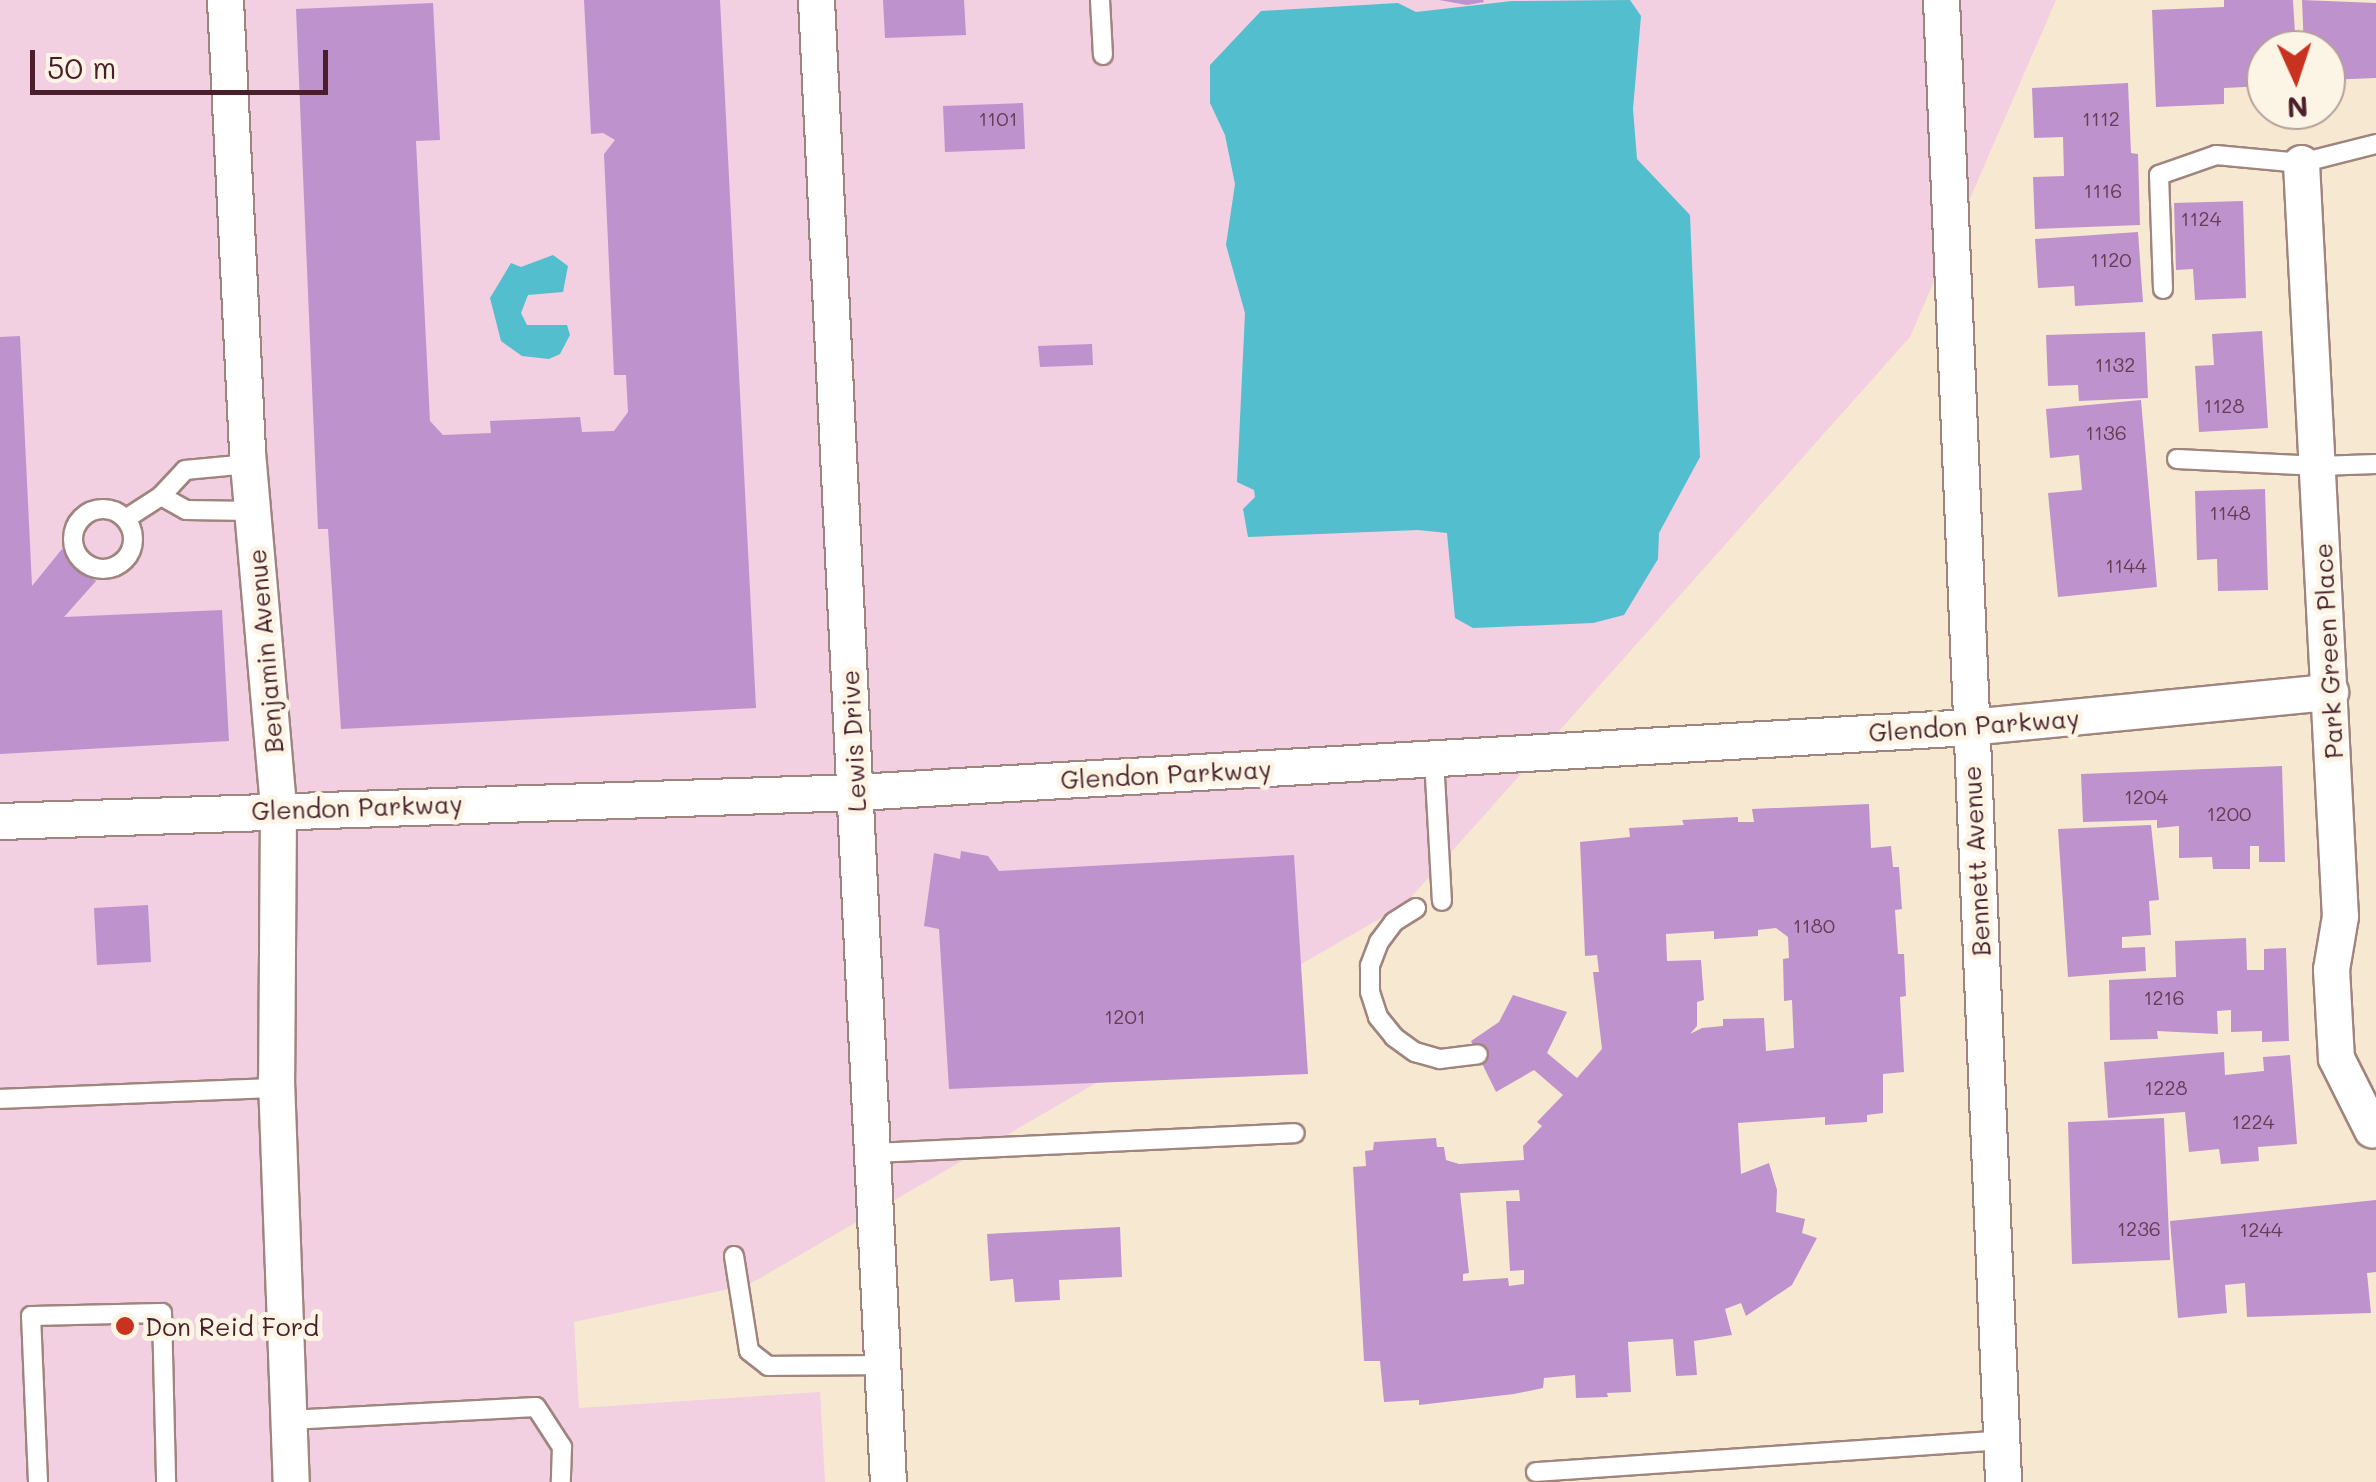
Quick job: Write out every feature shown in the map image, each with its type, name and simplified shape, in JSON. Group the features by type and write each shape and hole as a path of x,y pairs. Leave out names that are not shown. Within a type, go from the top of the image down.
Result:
{"street":[{"name":"Benjamin Avenue","path":"226,0 248,464 278,808 276,1088 291,1482"},
{"name":"Lewis Drive","path":"816,0 888,1482"},
{"name":"Bennett Avenue","path":"1941,0 2004,1482"},
{"name":"Park Green Place","path":"2301,163 2340,916 2330,969 2336,1058 2372,1130"},
{"name":"Glendon Parkway","path":"0,821 278,808 856,792 1970,727 2330,692"}],"lane":[{"path":"1100,0 1103,55"},
{"path":"2163,289 2159,175 2216,155 2301,163 2376,144"},
{"path":"2178,459 2319,466 2376,464"},
{"path":"127,518 161,496 186,470 248,464"},
{"path":"161,496 186,510 253,511"},
{"path":"1434,758 1442,900"},
{"path":"1416,908 1394,922 1379,942 1370,966 1370,992 1378,1017 1394,1037 1415,1052 1440,1059 1478,1054"},
{"path":"0,1099 276,1088"},
{"path":"873,1154 1294,1133"},
{"path":"734,1256 749,1351 768,1366 883,1366"},
{"path":"38,1482 31,1316 162,1314 166,1482"},
{"path":"289,1420 536,1407 562,1447 561,1482"},
{"path":"1536,1472 2002,1440"}],"shaded area":[{"path":"0,0 2056,0 1910,337 1405,904 748,1285 574,1322 579,1408 820,1392 825,1482 0,1482"}],"water":[{"path":"1630,0 1641,16 1633,109 1637,159 1690,215 1700,457 1659,533 1658,559 1624,615 1593,623 1473,628 1455,618 1447,533 1418,530 1248,537 1243,509 1255,497 1254,490 1237,482 1245,313 1226,245 1235,184 1225,135 1210,103 1210,65 1261,11 1398,3 1416,12 1512,1"},
{"path":"553,255 568,266 563,292 528,295 521,313 527,325 567,325 570,335 560,354 549,359 522,356 501,341 490,298 511,263 521,267"}],"building":[{"path":"584,0 720,0 756,708 341,729 328,529 318,529 296,9 433,3 440,140 416,141 430,421 443,435 491,433 490,421 580,417 582,432 614,431 628,412 626,375 614,375 604,154 615,140 603,133 591,134"},
{"path":"883,0 964,0 966,35 885,38"},
{"path":"1439,0 1483,0 1484,2 1467,5"},
{"path":"2224,0 2293,0 2295,30 2246,30 2246,87 2224,88 2224,104 2156,107 2152,10 2224,7"},
{"path":"2302,0 2376,3 2376,78 2346,79 2346,30 2303,30"},
{"path":"2128,83 2131,153 2138,154 2140,225 2035,229 2033,177 2064,176 2063,137 2034,138 2032,88"},
{"path":"1023,103 1025,149 945,152 943,106"},
{"path":"2243,201 2246,298 2195,300 2193,269 2176,270 2174,203"},
{"path":"2138,232 2143,302 2075,306 2074,286 2038,288 2035,239"},
{"path":"2262,331 2268,428 2199,432 2195,366 2214,365 2212,334"},
{"path":"2145,332 2148,398 2079,401 2078,385 2048,386 2046,335"},
{"path":"20,336 32,586 62,549 96,581 64,617 222,610 229,741 0,754 0,337"},
{"path":"1092,344 1093,365 1040,367 1038,346"},
{"path":"2141,400 2157,587 2058,597 2048,493 2082,490 2079,455 2050,458 2046,409"},
{"path":"2265,489 2268,590 2218,591 2217,559 2197,560 2195,491"},
{"path":"2282,766 2285,862 2259,862 2259,846 2250,846 2250,869 2213,869 2212,857 2179,858 2179,826 2157,828 2157,820 2083,822 2081,774"},
{"path":"1869,804 1871,848 1891,846 1893,867 1899,867 1902,909 1895,910 1898,954 1904,954 1906,996 1900,997 1904,1072 1883,1074 1883,1113 1867,1115 1867,1122 1825,1125 1825,1117 1738,1123 1741,1174 1769,1163 1777,1190 1776,1212 1805,1219 1802,1233 1817,1238 1792,1285 1746,1316 1741,1303 1725,1309 1732,1335 1694,1341 1697,1375 1676,1376 1673,1339 1628,1342 1631,1392 1576,1398 1575,1375 1544,1378 1543,1388 1514,1394 1419,1405 1419,1400 1384,1402 1380,1361 1364,1361 1353,1167 1366,1166 1365,1151 1373,1150 1374,1142 1436,1138 1437,1147 1444,1147 1446,1160 1459,1164 1524,1160 1523,1146 1542,1126 1537,1122 1563,1095 1534,1070 1496,1092 1471,1041 1499,1022 1513,995 1567,1012 1547,1053 1577,1078 1602,1049 1593,972 1599,972 1597,955 1585,956 1580,842 1630,837 1629,828 1684,825 1682,820 1738,817 1738,822 1754,822 1752,809","holes":["1776,928 1788,937 1789,958 1783,959 1784,1001 1792,1000 1794,1048 1766,1051 1764,1018 1723,1019 1723,1026 1702,1028 1690,1034 1697,1026 1697,1002 1704,1000 1701,960 1667,961 1666,934 1714,931 1714,939 1758,936 1758,930","1519,1190 1520,1201 1506,1201 1510,1271 1524,1270 1524,1284 1509,1286 1508,1278 1463,1281 1463,1274 1469,1273 1460,1193"]},
{"path":"2151,825 2159,900 2149,901 2151,935 2122,937 2122,948 2145,947 2146,971 2068,977 2058,829"},
{"path":"961,851 988,856 999,871 1294,855 1308,1074 949,1089 939,929 924,926 934,853 960,859"},
{"path":"148,905 151,962 97,965 94,908"},
{"path":"2246,938 2247,970 2264,970 2264,949 2286,948 2289,1041 2262,1042 2262,1031 2231,1032 2231,1010 2217,1011 2218,1034 2157,1031 2158,1039 2110,1040 2109,980 2176,977 2175,941"},
{"path":"2224,1052 2225,1075 2264,1071 2263,1057 2290,1055 2297,1144 2258,1147 2259,1161 2221,1164 2219,1149 2189,1152 2185,1112 2108,1118 2104,1062"},
{"path":"2164,1118 2170,1260 2072,1264 2068,1122"},
{"path":"2376,1200 2376,1272 2367,1273 2371,1313 2247,1317 2245,1283 2225,1285 2227,1313 2178,1318 2170,1221"},
{"path":"1120,1227 1122,1277 1059,1280 1060,1300 1015,1302 1013,1279 990,1281 987,1234"}],"place":[{"name":"Don Reid Ford","path":"125,1326"}]}
